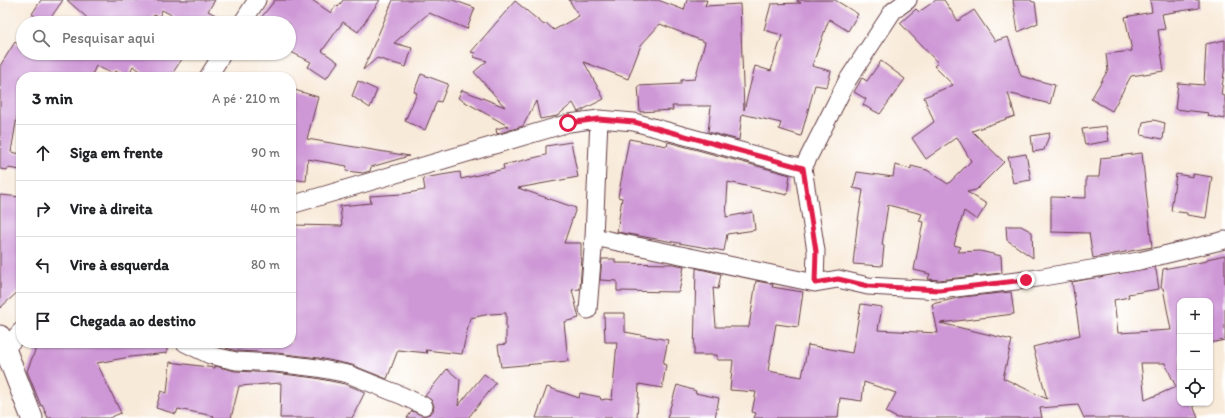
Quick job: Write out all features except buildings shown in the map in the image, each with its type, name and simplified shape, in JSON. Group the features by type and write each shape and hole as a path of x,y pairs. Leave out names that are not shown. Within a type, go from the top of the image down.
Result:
{"street":[{"path":"247,16 257,0"},
{"path":"815,283 816,251 803,168 847,82 893,11 908,0"},
{"path":"211,72 219,60"},
{"path":"296,204 568,123 599,119 634,122 803,168"},
{"path":"588,310 594,237 599,119"},
{"path":"594,237 815,283 838,279 868,286 939,290 1026,280 1139,261 1225,240"},
{"path":"16,334 2,343 32,418"},
{"path":"195,348 210,355 236,361 276,363 317,368 348,374 424,406"}],"route":[{"path":"568,123 599,119 634,122 803,168 816,251 815,283 838,279 868,286 939,290 1026,280"}]}
